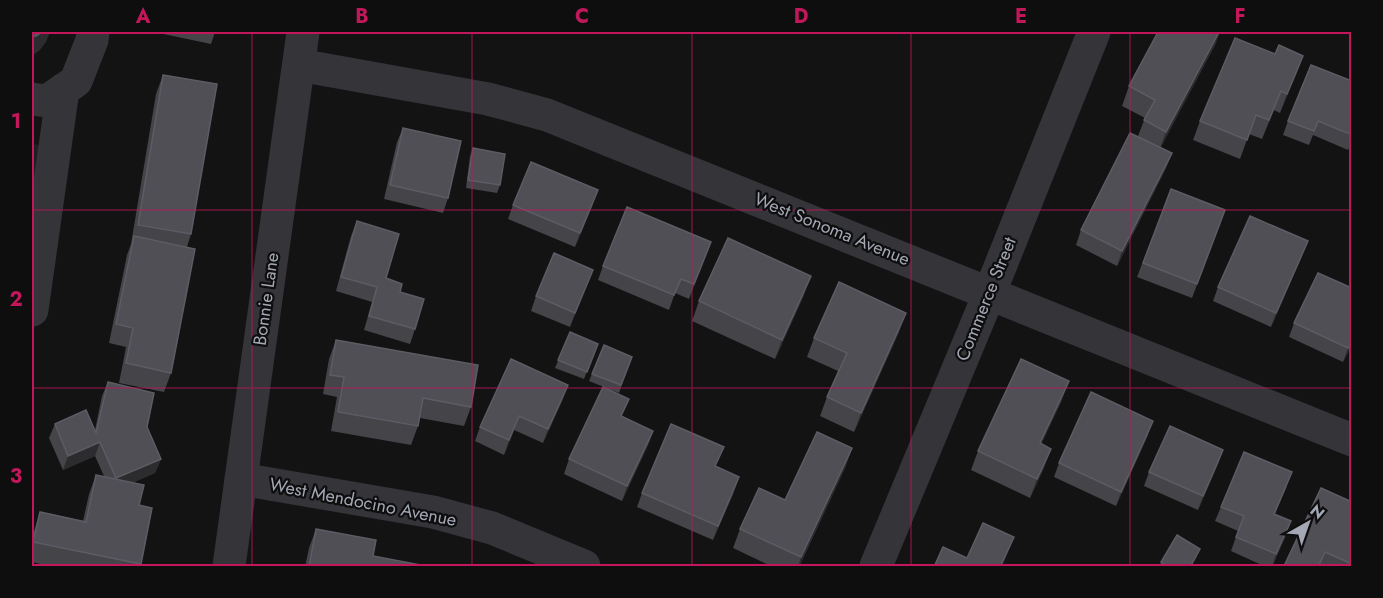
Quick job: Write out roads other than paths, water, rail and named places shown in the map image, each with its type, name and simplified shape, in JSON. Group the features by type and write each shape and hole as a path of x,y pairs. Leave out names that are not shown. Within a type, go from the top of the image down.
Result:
{"street":[{"path":"32,99 47,101 76,81 93,32"},
{"name":"Bonnie Lane","path":"229,567 303,32"},
{"name":"Commerce Street","path":"876,567 990,292 1094,32"},
{"name":"West Sonoma Avenue","path":"299,65 488,99 547,114 1352,440"},
{"path":"32,310 63,90"},
{"name":"West Mendocino Avenue","path":"241,479 432,512 492,528 584,567"}]}
